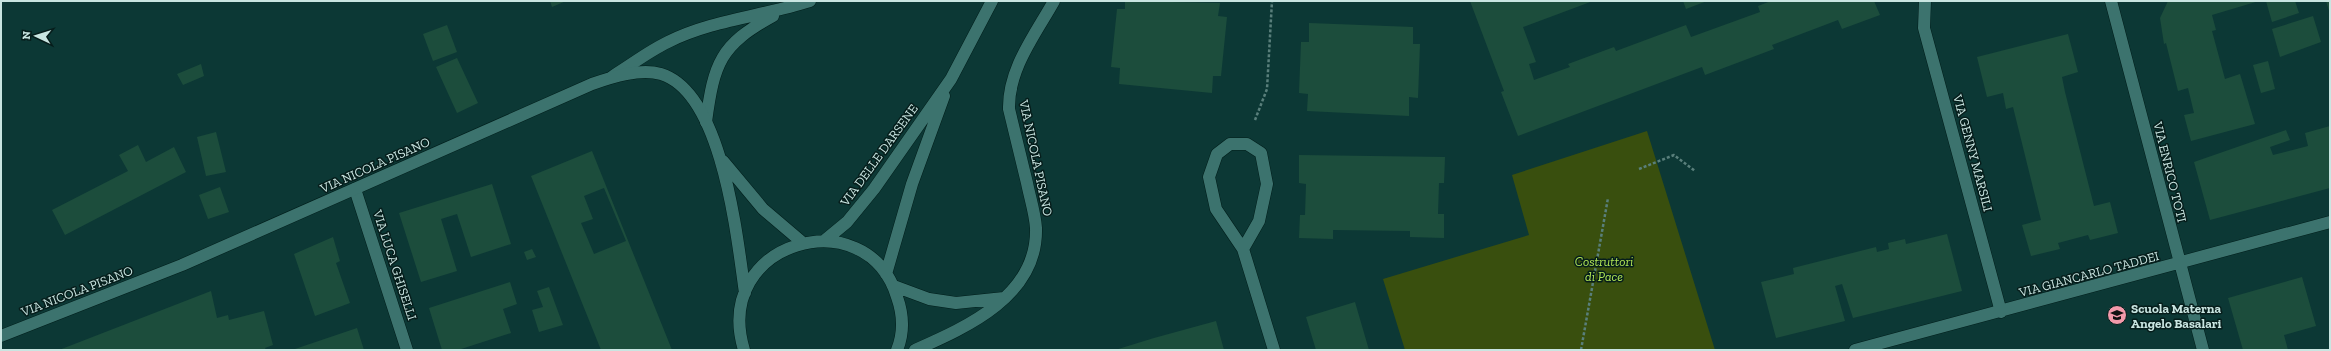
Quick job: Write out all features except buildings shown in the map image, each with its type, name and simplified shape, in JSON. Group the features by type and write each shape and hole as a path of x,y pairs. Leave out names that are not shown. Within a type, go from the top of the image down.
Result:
{"street":[{"path":"611,77 667,42 697,30 786,9 810,1"},
{"name":"VIA DELLE DARSENE","path":"824,241 847,222 862,206 951,79 992,1"},
{"name":"VIA NICOLA PISANO","path":"915,350 969,325 1004,298 1019,284 1027,269 1033,252 1036,228 1009,109 1008,97 1018,64 1054,1"},
{"name":"VIA GENNY MARSILI","path":"1925,1 1924,28 2001,312"},
{"name":"VIA ENRICO TOTI","path":"2112,1 2179,264 2203,350"},
{"path":"706,122 716,72 730,47 748,30 786,9"},
{"name":"VIA NICOLA PISANO","path":"1,336 182,265 611,77 648,73 662,75 675,81 688,93 706,122 722,160 745,293"},
{"name":"VIA DELLE DARSENE","path":"886,274 912,184 951,79"},
{"path":"1243,249 1259,221 1267,184 1262,152 1247,144 1230,144 1217,154 1209,177 1216,209 1243,249 1274,350"},
{"name":"VIA NICOLA PISANO","path":"722,160 763,209 803,243"},
{"name":"VIA LUCA GHISELLI","path":"355,189 407,350"},
{"name":"VIA GIANCARLO TADDEI","path":"1855,350 2001,312 2330,222"},
{"name":"VIA NICOLA PISANO","path":"744,350 739,325 740,309 745,293 754,275 767,261 784,250 803,243 824,241 842,244 859,250 873,260 886,274 894,286 900,306 902,324 897,350"},
{"path":"894,286 929,299 956,303 1004,298"}],"path":[{"path":"1247,144 1266,89 1272,1"},
{"path":"1639,169 1674,154 1695,171"},
{"path":"1581,350 1608,198"},
{"path":"1597,262 1617,259"}],"green space":[{"name":"Costruttori di Pace","path":"1647,131 1715,350 1405,350 1383,279 1529,235 1512,175"}],"place":[{"name":"Scuola Materna Angelo Basalari","path":"2117,315"}]}
